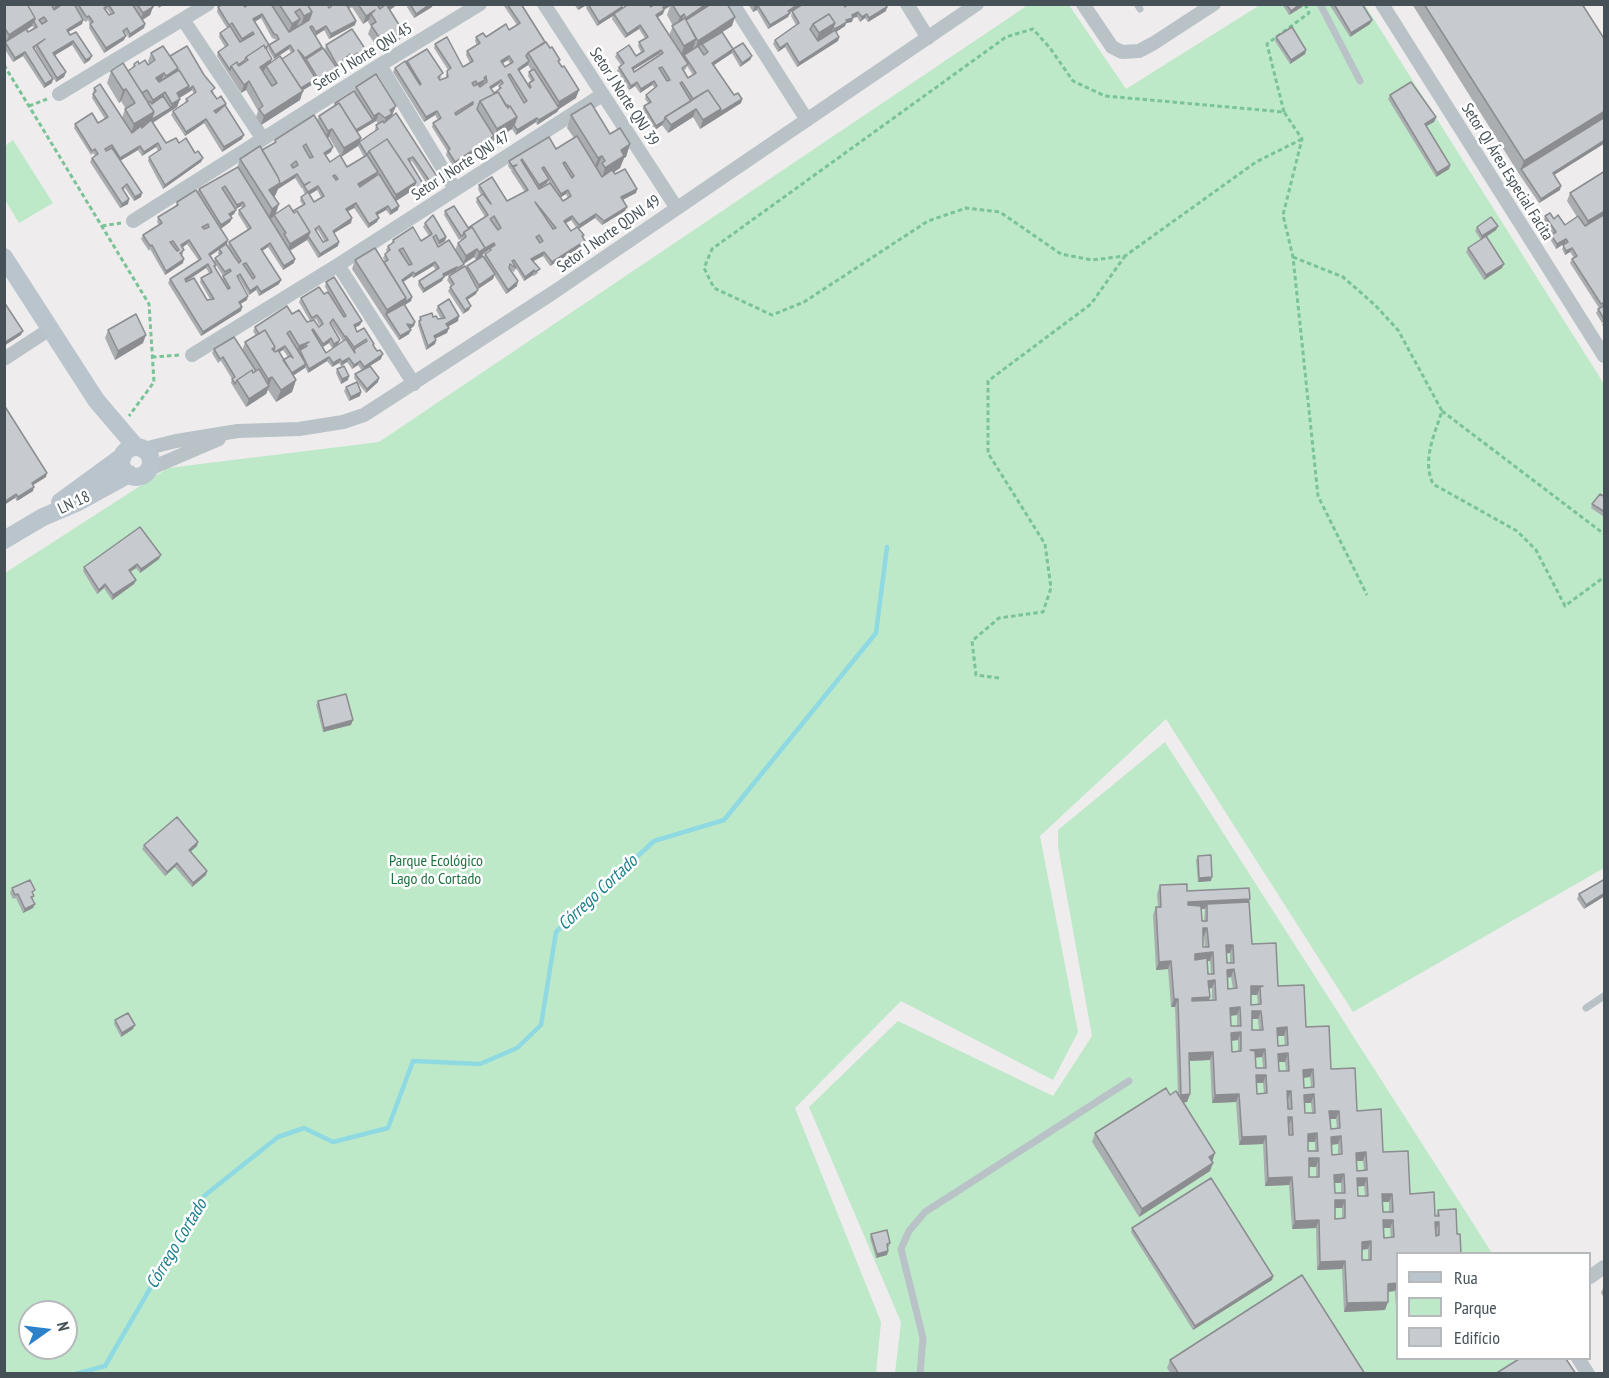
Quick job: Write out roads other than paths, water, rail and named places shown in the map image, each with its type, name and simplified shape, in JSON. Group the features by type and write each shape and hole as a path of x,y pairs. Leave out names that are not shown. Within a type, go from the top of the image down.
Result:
{"street":[{"path":"59,94 184,21 208,4"},
{"name":"Setor J Norte QNJ 45","path":"133,221 480,4"},
{"name":"Setor J Norte QNJ 39","path":"544,4 676,207"},
{"path":"733,4 807,120"},
{"path":"907,4 928,38"},
{"name":"Setor J Norte QDNJ 49","path":"238,431 299,429 343,422 364,415 554,292 977,4"},
{"path":"1083,4 1112,47 1122,52 1139,51 1214,4"},
{"name":"Setor QI Área Especial Facita","path":"1382,4 1605,356"},
{"path":"184,21 263,139"},
{"path":"380,65 455,189"},
{"name":"Setor J Norte QNJ 47","path":"192,355 338,265 602,94"},
{"path":"4,257 96,400 132,451 151,458 149,469"},
{"path":"338,265 414,384"},
{"path":"4,359 50,328"},
{"path":"96,400 120,428 132,451"},
{"path":"238,431 149,469 140,476 129,474 124,470 122,463 132,451 238,431"},
{"name":"LN 18","path":"43,517 132,451"},
{"name":"LN 18","path":"43,517 76,503 129,474"},
{"path":"4,540 43,517"},
{"path":"1591,1276 1605,1268"},
{"path":"1579,1360 1588,1374"}],"lane":[{"path":"1320,4 1360,81"},
{"path":"1586,1008 1605,996"},
{"path":"920,1374 923,1338 902,1249 909,1231 925,1212 1129,1081"}],"waterway":[{"name":"Córrego Cortado","path":"76,1374 105,1366 204,1196 278,1137 304,1128 333,1142 388,1128 413,1061 480,1064 517,1048 541,1025 556,932 654,841 724,820 876,633 887,547"}],"park label":[{"name":"Parque Ecológico Lago do Cortado","path":"436,870"}]}
